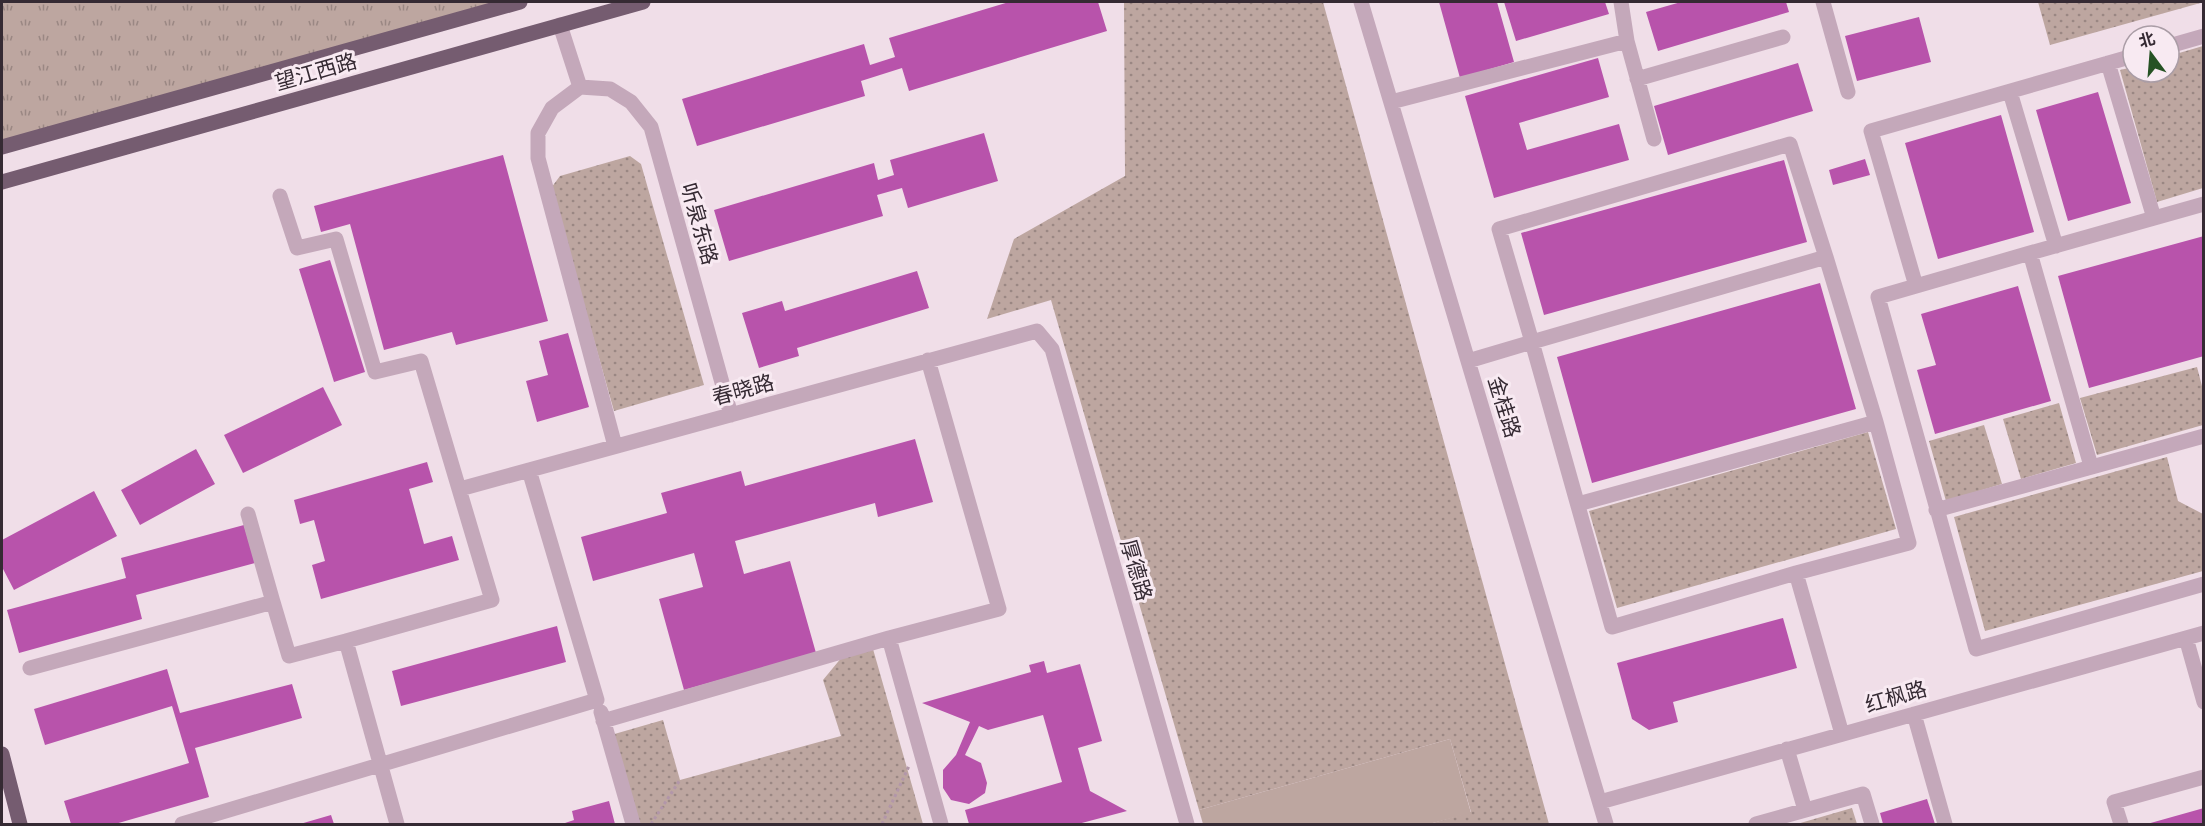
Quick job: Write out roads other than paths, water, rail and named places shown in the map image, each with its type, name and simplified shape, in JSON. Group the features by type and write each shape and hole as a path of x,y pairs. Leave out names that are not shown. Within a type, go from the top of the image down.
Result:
{"main road":[{"name":"望江西路","path":"2,147 520,2"},
{"name":"望江西路","path":"2,182 643,2"},
{"path":"2,754 20,825"}],"street":[{"name":"金桂路","path":"1361,2 1606,825"},
{"path":"1621,2 1627,41 1654,139"},
{"path":"1823,2 1848,92"},
{"path":"560,25 580,87 552,108 538,133 538,158 615,447"},
{"path":"2181,43 2204,36"},
{"path":"1637,79 1783,38"},
{"path":"1391,102 1627,41"},
{"path":"1916,286 1871,131 2121,59"},
{"path":"2108,63 2154,218"},
{"name":"听泉东路","path":"580,87 610,89 631,102 651,127 731,415"},
{"path":"2010,92 2056,246"},
{"path":"1791,144 1826,257 1876,422 1909,543 1796,573 1612,627 1499,229 1791,144"},
{"path":"249,514 289,656 492,600 421,361 375,372 336,239 297,248 280,196"},
{"path":"2204,204 1878,297 1976,649 2204,584"},
{"path":"2030,253 2091,466"},
{"path":"1468,361 1826,257"},
{"name":"春晓路","path":"460,489 1037,331"},
{"name":"厚德路","path":"1037,331 1052,349 1187,825"},
{"path":"603,721 889,638 999,609 928,360"},
{"path":"1578,504 1876,422"},
{"path":"1936,510 2204,436"},
{"path":"530,470 633,825"},
{"path":"1796,573 1842,734"},
{"path":"30,668 273,602"},
{"name":"红枫路","path":"1600,802 2204,633"},
{"path":"889,638 941,825"},
{"path":"2186,638 2204,702"},
{"path":"346,641 397,825"},
{"path":"182,825 597,700"},
{"path":"1914,714 1944,825"},
{"path":"1787,749 1805,810"},
{"path":"2121,825 2114,802 2204,777"},
{"path":"1756,825 1863,794 1872,825"}]}
